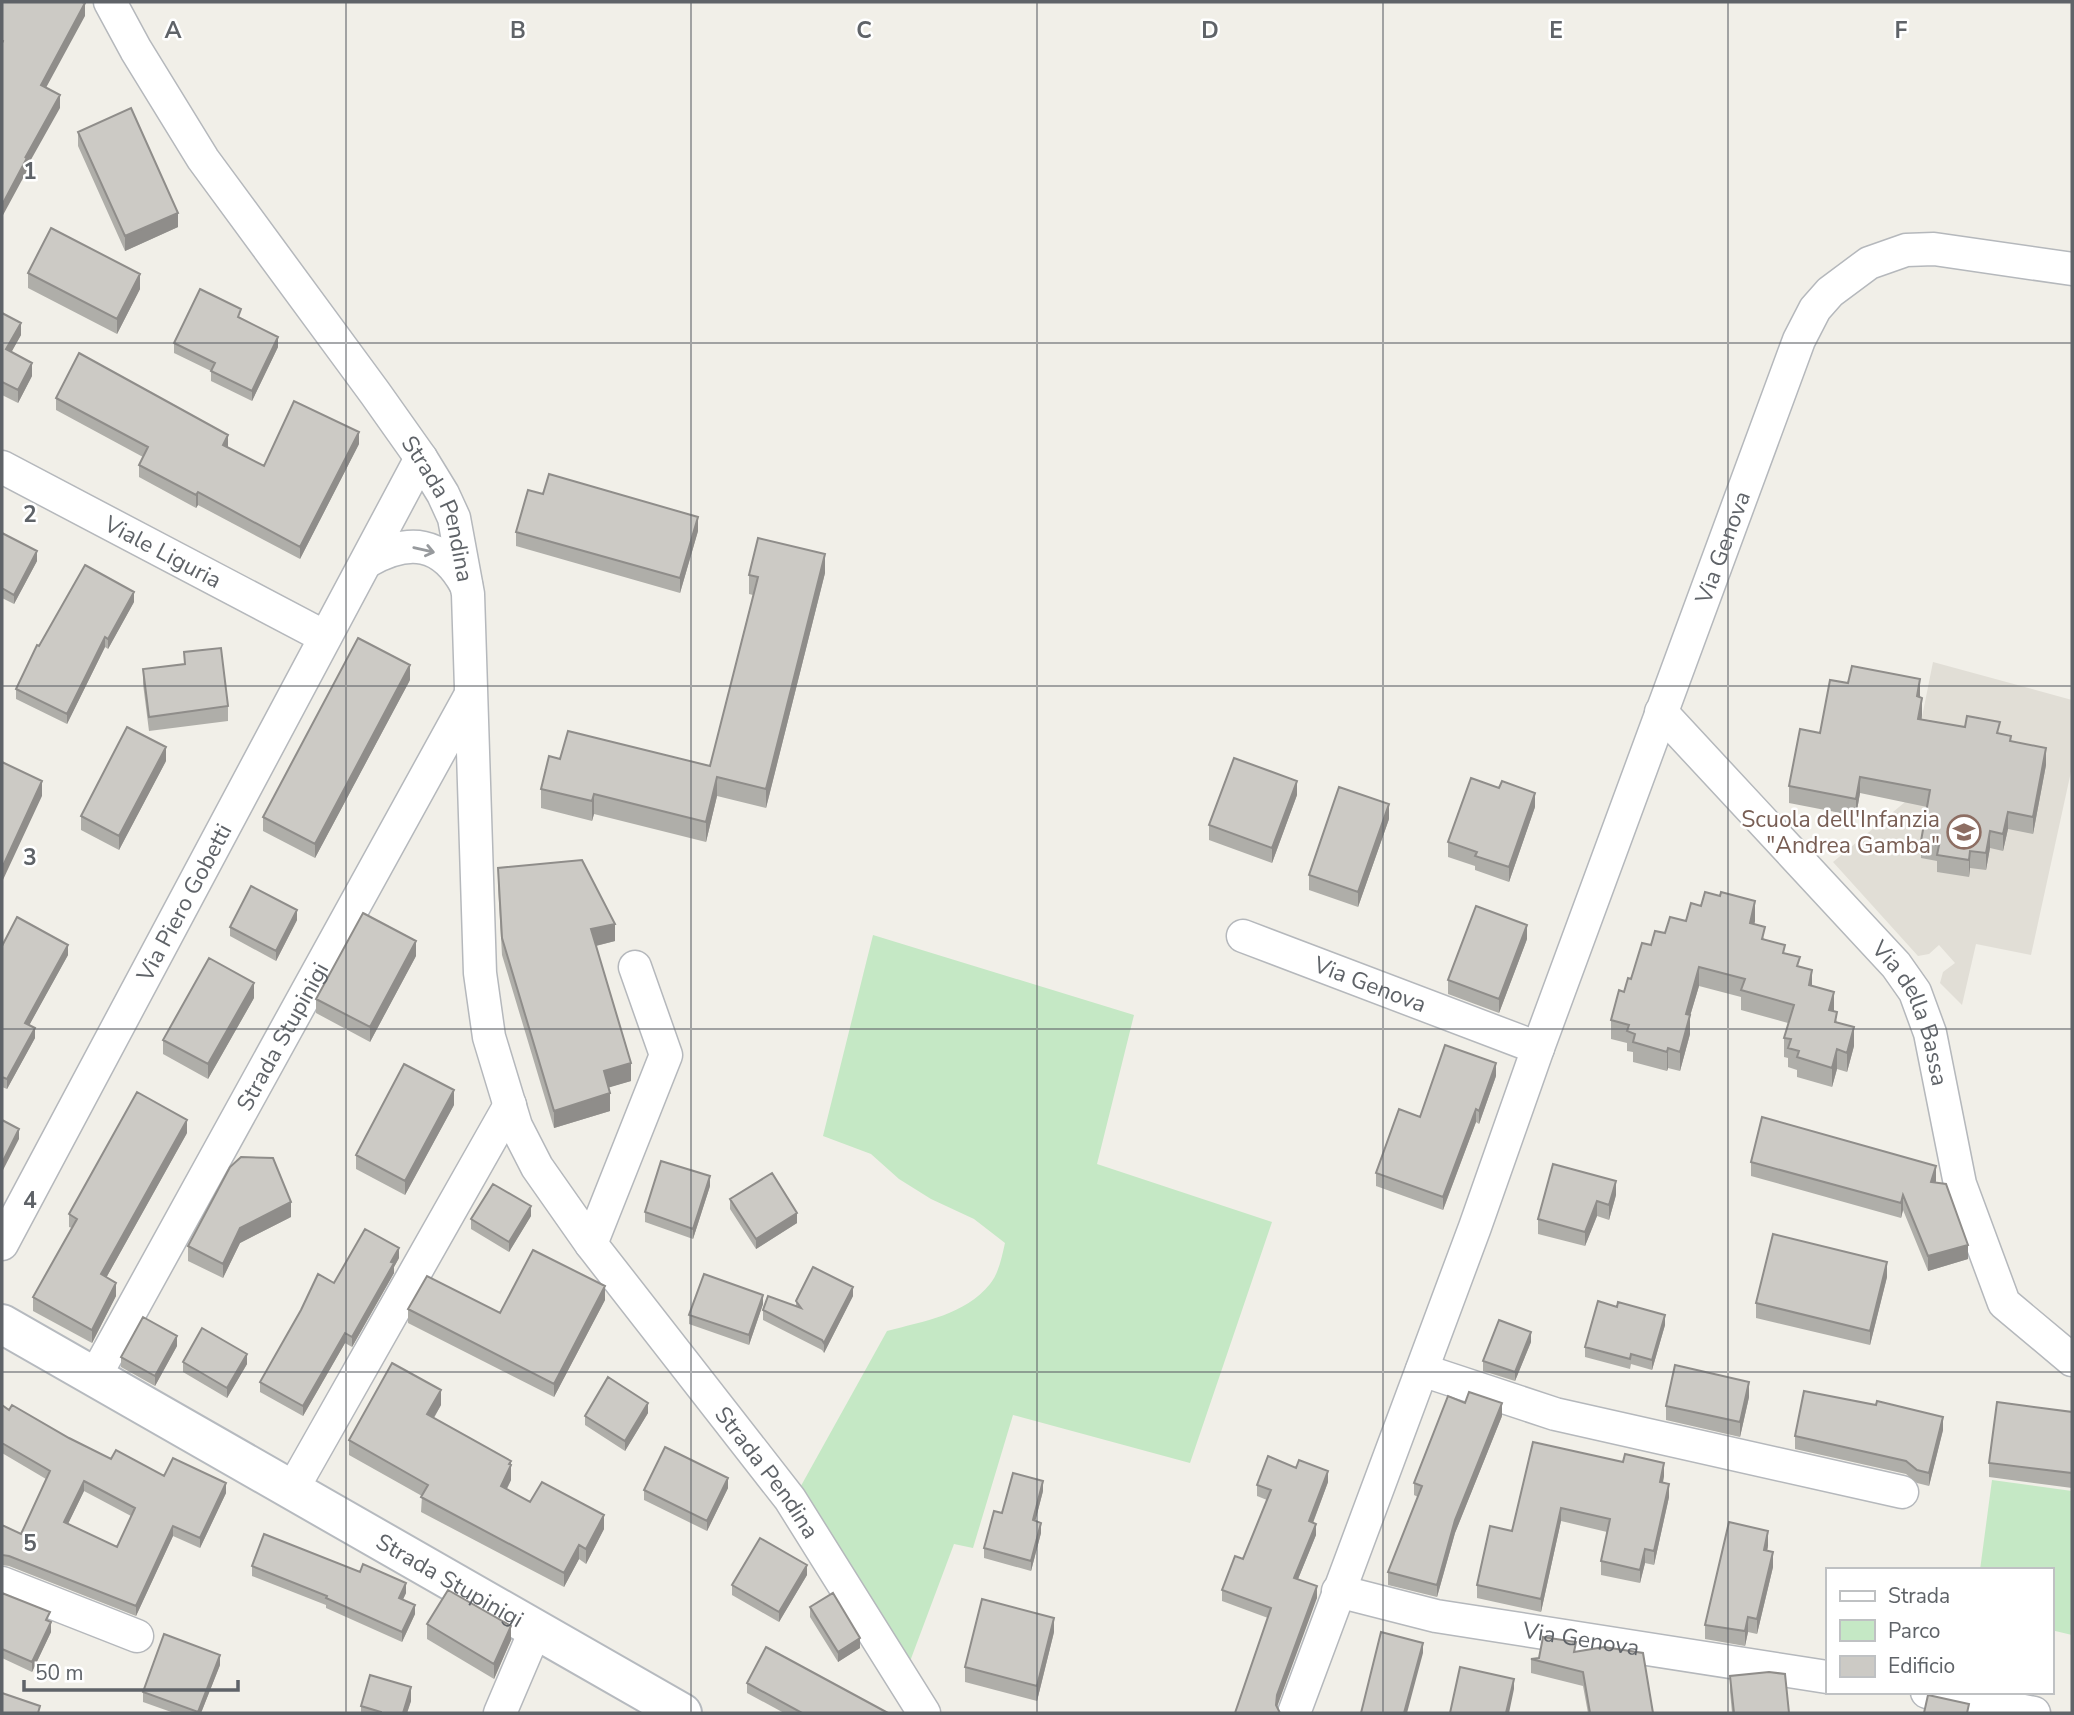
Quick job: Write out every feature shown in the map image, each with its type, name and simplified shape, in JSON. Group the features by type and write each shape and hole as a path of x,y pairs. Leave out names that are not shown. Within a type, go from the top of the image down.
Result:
{"street":[{"name":"Strada Pendina","path":"110,2 136,51 203,159 421,458 454,518 467,587 480,973 489,1037 516,1126 537,1167 591,1244 790,1499 924,1713"},
{"name":"Via Genova","path":"1294,1713 1799,340 1815,310 1830,292 1869,263 1906,250 1934,249 2072,269"},
{"name":"Via Piero Gobetti","path":"2,1244 421,458"},
{"name":"Viale Liguria","path":"2,467 324,637"},
{"path":"368,561 388,550 402,547 424,548 441,555 452,564 467,587"},
{"name":"Strada Stupinigi","path":"94,1378 472,693"},
{"name":"Via della Bassa","path":"1661,712 1896,965 1915,992 1930,1033 1960,1184 2004,1303 2072,1360"},
{"name":"Via Genova","path":"1243,936 1538,1048"},
{"path":"591,1244 666,1055 635,967"},
{"path":"292,1490 509,1105"},
{"name":"Strada Stupinigi","path":"2,1324 681,1713"},
{"path":"1422,1370 1555,1415 1902,1492"},
{"path":"2,1583 137,1636"},
{"name":"Via Genova","path":"1338,1591 1436,1616 1826,1677"},
{"name":"Strada Stupinigi","path":"500,1713 535,1631"},
{"path":"1938,1694 2034,1713"}],"shaded area":[{"name":"Scuola dell'Infanzia \"Andrea Gamba\"","path":"1933,662 2072,700 2072,767 2031,955 1976,944 1962,1005 1940,983 1943,972 1955,963 1939,945 1929,954 1918,956 1833,862 1905,802"}],"green space":[{"path":"873,935 1134,1015 1097,1164 1272,1222 1190,1463 1013,1415 973,1548 954,1544 906,1672 797,1493 887,1331 956,1310 980,1295 993,1280 1005,1243 974,1219 931,1199 899,1179 871,1154 823,1136"},
{"path":"1992,1480 2072,1491 2072,1635 2053,1630 2053,1568 1980,1568"}],"building":[{"path":"2,2 85,3 41,85 60,95 2,205 3,41"},
{"path":"131,108 178,213 125,236 78,132"},
{"path":"51,228 140,274 117,319 28,273"},
{"path":"200,289 241,309 238,317 278,337 252,391 211,371 215,363 174,343"},
{"path":"2,313 21,323 6,349 32,363 18,390 2,382"},
{"path":"79,353 228,435 223,445 264,466 294,401 359,432 300,547 198,492 196,495 139,465 148,447 56,398"},
{"path":"549,474 698,517 680,578 516,532 528,490 543,494"},
{"path":"2,533 37,551 14,595 2,588"},
{"path":"758,538 825,554 766,789 717,777 706,822 594,794 592,801 541,789 549,756 560,759 568,731 710,766 758,577 749,575"},
{"path":"85,565 134,592 108,639 105,637 67,714 16,689 37,645 39,646"},
{"path":"358,638 410,665 315,844 263,817"},
{"path":"221,648 228,706 149,717 143,669 185,664 184,652"},
{"path":"1852,666 1920,679 1917,696 1922,698 1918,719 1965,727 1967,716 2000,722 1997,733 2011,736 2010,741 2046,748 2033,817 2008,812 2003,834 1990,831 1986,853 1970,851 1969,860 1937,855 1939,845 1921,841 1930,790 1860,777 1856,799 1789,786 1800,729 1820,733 1830,680 1848,683"},
{"path":"127,727 166,747 119,836 81,816"},
{"path":"1234,758 1297,781 1272,848 1209,825"},
{"path":"2,762 42,781 2,868"},
{"path":"1471,778 1499,788 1502,781 1535,793 1509,867 1475,856 1477,852 1448,842"},
{"path":"1339,787 1389,804 1358,892 1309,875"},
{"path":"582,860 615,924 591,929 631,1063 604,1071 610,1093 554,1111 502,938 498,868"},
{"path":"251,886 297,910 276,951 230,927"},
{"path":"1705,892 1720,896 1721,892 1755,901 1750,923 1765,927 1762,939 1785,945 1783,953 1800,957 1797,966 1812,970 1809,985 1834,992 1829,1010 1837,1012 1835,1022 1854,1027 1847,1053 1837,1049 1832,1068 1797,1057 1799,1051 1788,1048 1791,1039 1784,1038 1794,1005 1741,990 1745,979 1699,967 1686,1014 1690,1015 1680,1052 1668,1048 1667,1052 1633,1042 1635,1034 1627,1031 1629,1025 1611,1020 1619,990 1624,992 1628,978 1631,979 1642,943 1651,945 1655,931 1665,933 1670,917 1686,921 1691,903 1701,906"},
{"path":"1476,906 1527,925 1499,999 1448,980"},
{"path":"363,913 416,941 370,1027 316,999"},
{"path":"17,917 68,945 25,1023 35,1028 7,1079 2,1077 2,946"},
{"path":"209,958 254,983 208,1064 163,1040"},
{"path":"1445,1045 1496,1063 1443,1197 1376,1173 1399,1109 1420,1117"},
{"path":"404,1064 454,1090 405,1181 356,1155"},
{"path":"137,1092 187,1120 101,1274 116,1283 92,1330 33,1297 77,1219 69,1214"},
{"path":"1762,1117 1936,1166 1931,1182 1946,1184 1968,1245 1928,1256 1903,1195 1901,1203 1751,1162"},
{"path":"2,1120 19,1129 2,1163"},
{"path":"241,1157 273,1158 291,1202 240,1228 223,1264 188,1246 230,1167"},
{"path":"661,1161 710,1176 693,1229 645,1212"},
{"path":"1553,1164 1616,1181 1609,1205 1597,1201 1585,1232 1538,1219"},
{"path":"772,1173 797,1213 756,1239 730,1199"},
{"path":"493,1184 531,1206 509,1242 471,1219"},
{"path":"365,1229 399,1248 391,1262 394,1263 352,1337 345,1333 303,1406 260,1382 318,1274 334,1283"},
{"path":"1773,1234 1887,1262 1870,1331 1756,1303"},
{"path":"533,1250 605,1286 554,1384 408,1309 427,1276 500,1313"},
{"path":"813,1267 853,1287 824,1343 763,1310 768,1296 801,1308 796,1301"},
{"path":"704,1274 763,1295 749,1335 689,1315"},
{"path":"1598,1301 1617,1307 1618,1302 1665,1315 1652,1360 1631,1354 1630,1359 1585,1347"},
{"path":"143,1317 177,1336 155,1376 121,1357"},
{"path":"1499,1320 1531,1332 1515,1372 1483,1361"},
{"path":"202,1328 247,1354 227,1388 183,1362"},
{"path":"392,1363 441,1390 427,1414 511,1461 501,1486 530,1502 542,1482 604,1515 586,1549 579,1545 564,1573 421,1497 428,1485 349,1440"},
{"path":"1675,1365 1749,1382 1740,1422 1666,1406"},
{"path":"608,1377 648,1403 625,1441 585,1416"},
{"path":"1804,1391 1876,1405 1877,1401 1943,1417 1929,1473 1917,1470 1906,1461 1795,1436"},
{"path":"1469,1392 1502,1403 1455,1520 1437,1585 1388,1572 1422,1486 1414,1483 1448,1396 1465,1403"},
{"path":"1997,1402 2072,1412 2072,1473 1989,1463"},
{"path":"2,1405 9,1410 12,1405 111,1459 116,1450 164,1476 173,1458 226,1483 200,1538 173,1526 136,1606 2,1555 2,1525 21,1534 50,1471 2,1443","holes":["84,1481 135,1508 117,1547 64,1522"]},
{"path":"1533,1442 1623,1462 1625,1454 1664,1463 1660,1482 1669,1484 1654,1551 1645,1549 1640,1570 1601,1561 1610,1519 1561,1508 1541,1599 1477,1585 1490,1526 1512,1531"},
{"path":"665,1447 728,1478 707,1521 644,1490"},
{"path":"1268,1456 1296,1468 1299,1460 1328,1471 1309,1521 1316,1524 1294,1578 1317,1586 1277,1695 1276,1705 1280,1713 1235,1713 1271,1608 1222,1590 1235,1556 1243,1559 1271,1490 1257,1485"},
{"path":"1013,1473 1043,1481 1033,1520 1041,1523 1031,1561 984,1548 994,1511 1002,1513"},
{"path":"1729,1522 1768,1531 1764,1550 1773,1552 1757,1619 1748,1617 1745,1631 1705,1625"},
{"path":"264,1534 360,1572 363,1564 406,1583 399,1598 415,1605 402,1632 326,1598 327,1596 252,1566"},
{"path":"760,1538 807,1565 779,1612 732,1585"},
{"path":"448,1590 511,1626 494,1664 427,1624"},
{"path":"2,1593 50,1612 46,1620 51,1622 32,1662 2,1649"},
{"path":"833,1593 860,1638 838,1652 810,1607"},
{"path":"982,1599 1054,1618 1037,1686 965,1667"},
{"path":"1381,1632 1423,1643 1404,1713 1361,1713"},
{"path":"164,1634 220,1655 198,1712 143,1692"},
{"path":"1543,1637 1576,1642 1574,1652 1604,1647 1643,1653 1653,1713 1590,1713 1583,1672 1531,1659 1539,1658"},
{"path":"766,1647 888,1713 802,1713 747,1683"},
{"path":"1460,1667 1514,1679 1506,1713 1450,1713"},
{"path":"1769,1672 1785,1674 1789,1713 1734,1713 1730,1676"},
{"path":"370,1675 411,1687 403,1713 381,1713 361,1706"},
{"path":"2,1693 40,1706 38,1713 2,1713"},
{"path":"1928,1695 1969,1704 1967,1713 1924,1713"}],"place":[{"name":"Scuola dell'Infanzia \"Andrea Gamba\"","path":"1964,832"}]}
